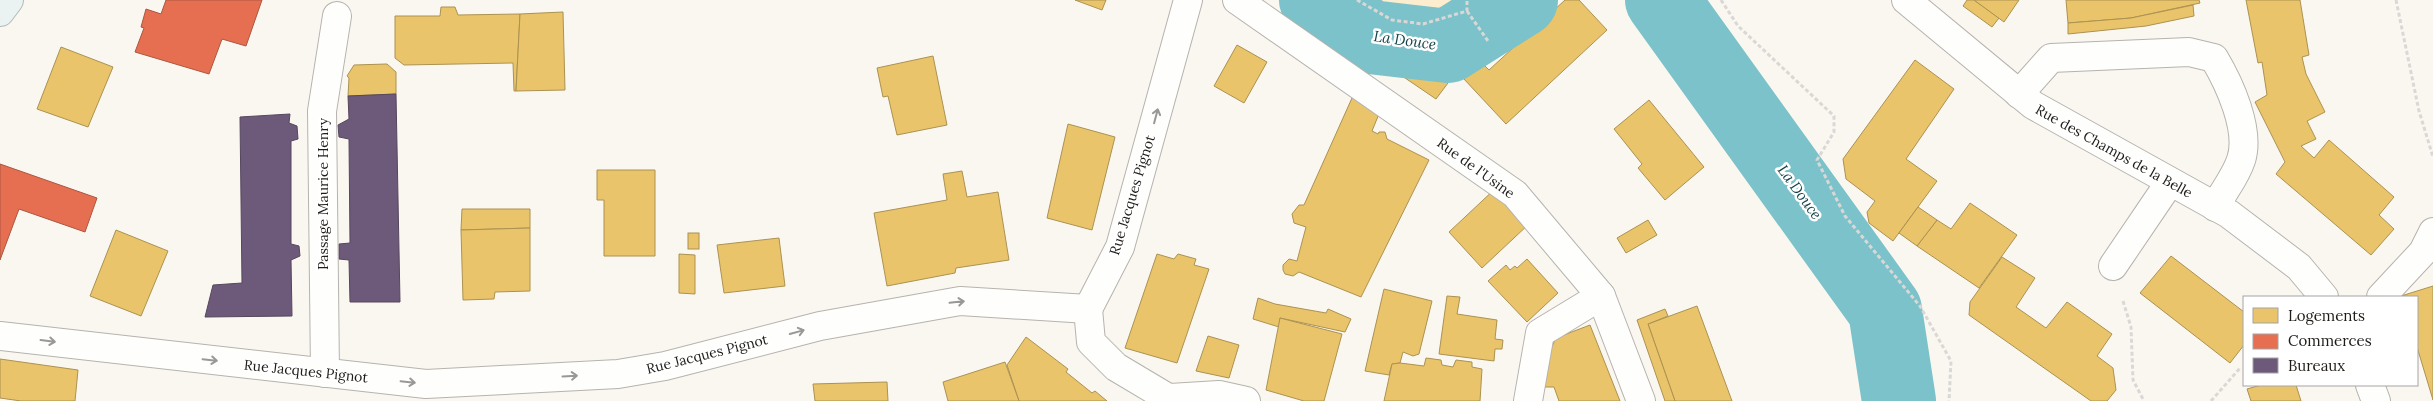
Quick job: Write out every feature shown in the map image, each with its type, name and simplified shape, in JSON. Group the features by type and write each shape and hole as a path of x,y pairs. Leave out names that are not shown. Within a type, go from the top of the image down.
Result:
{"main road":[{"path":"0,12 9,0"}],"street":[{"name":"Rue Jacques Pignot","path":"0,336 426,384 618,374 665,366 820,326 960,301 1088,310 1120,247 1188,0"},
{"name":"Rue de l'Usine","path":"1237,0 1515,194 1601,296 1641,401"},
{"name":"Rue des Champs de la Belle","path":"1906,0 2032,106 2229,214 2299,266 2323,296"},
{"name":"Passage Maurice Henry","path":"325,373 322,111 337,16"},
{"path":"2019,94 2051,58 2189,52 2214,58 2228,80 2243,127 2242,159 2215,207"},
{"path":"2113,266 2170,182"},
{"path":"2382,296 2423,252 2433,232"},
{"path":"1528,401 1540,333 1601,296"},
{"path":"1088,310 1091,342 1116,367 1172,399 1219,395 1246,401"},
{"path":"2370,386 2376,401"}],"path":[{"path":"1357,0 1392,20 1423,24 1467,11"},
{"path":"1467,0 1467,11 1488,40"},
{"path":"1721,0 1738,26 1834,116 1834,132 1817,160 1846,216 1920,306 1951,361 1949,401"},
{"path":"2396,0 2419,111 2433,157"},
{"path":"2113,266 2131,327 2133,380 2144,401"},
{"path":"2211,401 2241,368"}],"shaded area":[{"path":"1349,0 1490,0 1462,22 1415,29 1390,25"}],"building: Logements":[{"path":"1075,0 1106,0 1102,10"},
{"path":"1565,0 1579,0 1607,30 1506,124 1463,78 1480,61 1489,70"},
{"path":"1967,0 1974,0 1999,18 1992,27 1963,6"},
{"path":"1974,0 2019,0 2004,22"},
{"path":"2066,0 2199,0 2200,3 2131,18 2068,23"},
{"path":"2246,0 2300,0 2309,55 2302,57 2306,74 2325,112 2307,121 2316,139 2301,146 2314,158 2329,140 2394,197 2379,215 2394,229 2371,255 2276,174 2285,162 2255,102 2267,95 2262,62 2258,63"},
{"path":"2193,5 2194,16 2146,26 2068,34 2068,23 2131,18"},
{"path":"441,7 455,7 458,15 520,14 516,91 514,91 513,63 404,65 395,58 395,16 440,16"},
{"path":"563,12 565,90 516,91 520,14"},
{"path":"1237,45 1267,62 1244,103 1214,86"},
{"path":"61,47 113,67 88,127 37,109"},
{"path":"933,56 947,125 897,135 888,96 883,97 877,68"},
{"path":"1414,60 1448,83 1436,99 1383,63"},
{"path":"1915,60 1954,89 1906,159 1937,181 1893,241 1869,223 1867,212 1875,201 1846,179 1843,159"},
{"path":"387,64 396,72 396,94 348,96 349,78 347,76 354,65"},
{"path":"1352,98 1381,109 1372,131 1378,134 1379,132 1385,132 1387,139 1429,160 1361,297 1299,272 1293,276 1285,274 1283,270 1283,265 1289,259 1297,261 1306,227 1294,223 1292,214 1299,205 1304,205"},
{"path":"1649,100 1704,167 1665,200 1638,168 1642,164 1614,129"},
{"path":"1068,124 1115,137 1092,230 1047,218"},
{"path":"597,170 655,170 655,256 604,256 604,200 597,200"},
{"path":"962,171 967,197 998,192 1009,260 956,268 955,273 887,286 874,213 947,200 943,174"},
{"path":"1497,187 1530,223 1482,268 1449,232"},
{"path":"1970,203 2017,235 1979,288 1917,246 1937,220 1951,229"},
{"path":"1918,207 1937,220 1917,246 1899,233"},
{"path":"462,209 530,209 530,228 461,230"},
{"path":"1648,220 1657,235 1626,253 1617,238"},
{"path":"530,228 530,291 495,292 494,299 463,300 461,230"},
{"path":"116,230 168,251 141,316 90,296"},
{"path":"688,233 699,233 699,249 688,249"},
{"path":"779,238 785,286 724,293 717,245"},
{"path":"679,254 695,255 695,294 679,293"},
{"path":"1157,254 1174,259 1178,254 1196,259 1194,265 1209,269 1177,363 1125,348"},
{"path":"2171,256 2243,311 2243,346 2230,363 2140,293"},
{"path":"2002,257 2035,278 2016,307 2046,328 2067,302 2112,334 2097,356 2113,368 2116,390 2107,401 2091,401 1969,315 1970,302"},
{"path":"1527,259 1558,293 1527,322 1488,281 1506,265 1510,270 1515,266 1517,268"},
{"path":"2433,286 2433,400 2418,350 2418,296 2401,296"},
{"path":"1384,289 1432,301 1419,354 1413,356 1403,352 1400,363 1392,364 1389,375 1365,371"},
{"path":"1447,296 1460,297 1457,314 1497,320 1495,339 1503,340 1502,349 1495,349 1494,361 1439,354"},
{"path":"1258,298 1275,304 1326,313 1328,309 1351,319 1345,332 1280,318 1279,327 1253,319"},
{"path":"1697,306 1732,401 1675,401 1648,324"},
{"path":"1665,309 1668,316 1648,324 1675,401 1665,401 1637,320"},
{"path":"1280,318 1342,334 1324,401 1304,401 1266,390"},
{"path":"1590,325 1620,401 1559,401 1554,387 1538,387 1546,359 1556,338"},
{"path":"1208,336 1239,345 1229,378 1196,371"},
{"path":"1026,337 1068,369 1066,372 1092,393 1095,391 1107,401 1019,401 1007,365"},
{"path":"1426,358 1441,360 1442,365 1453,367 1456,360 1472,362 1472,367 1482,369 1480,401 1384,401 1392,364 1424,366"},
{"path":"0,359 78,370 75,401 21,401 0,398"},
{"path":"1005,362 1019,401 948,401 943,382"},
{"path":"887,382 888,401 815,401 813,384"},
{"path":"2258,386 2296,386 2301,401 2251,401 2247,389"}],"building: Commerces":[{"path":"166,0 262,0 246,46 222,39 209,74 135,52 144,28 141,27 146,9 161,14"},
{"path":"0,164 97,198 85,232 19,209 0,260"}],"building: Bureaux":[{"path":"396,94 400,302 350,302 349,260 339,259 339,244 350,243 349,139 339,137 338,125 349,119 348,96"},
{"path":"290,114 289,123 297,126 298,139 291,141 291,244 299,246 300,256 291,260 292,316 205,317 213,285 242,283 240,117"}],"waterway":[{"name":"La Douce","path":"1316,0 1370,37 1448,46 1521,0"},
{"name":"La Douce","path":"1662,0 1885,310 1899,401"}]}
